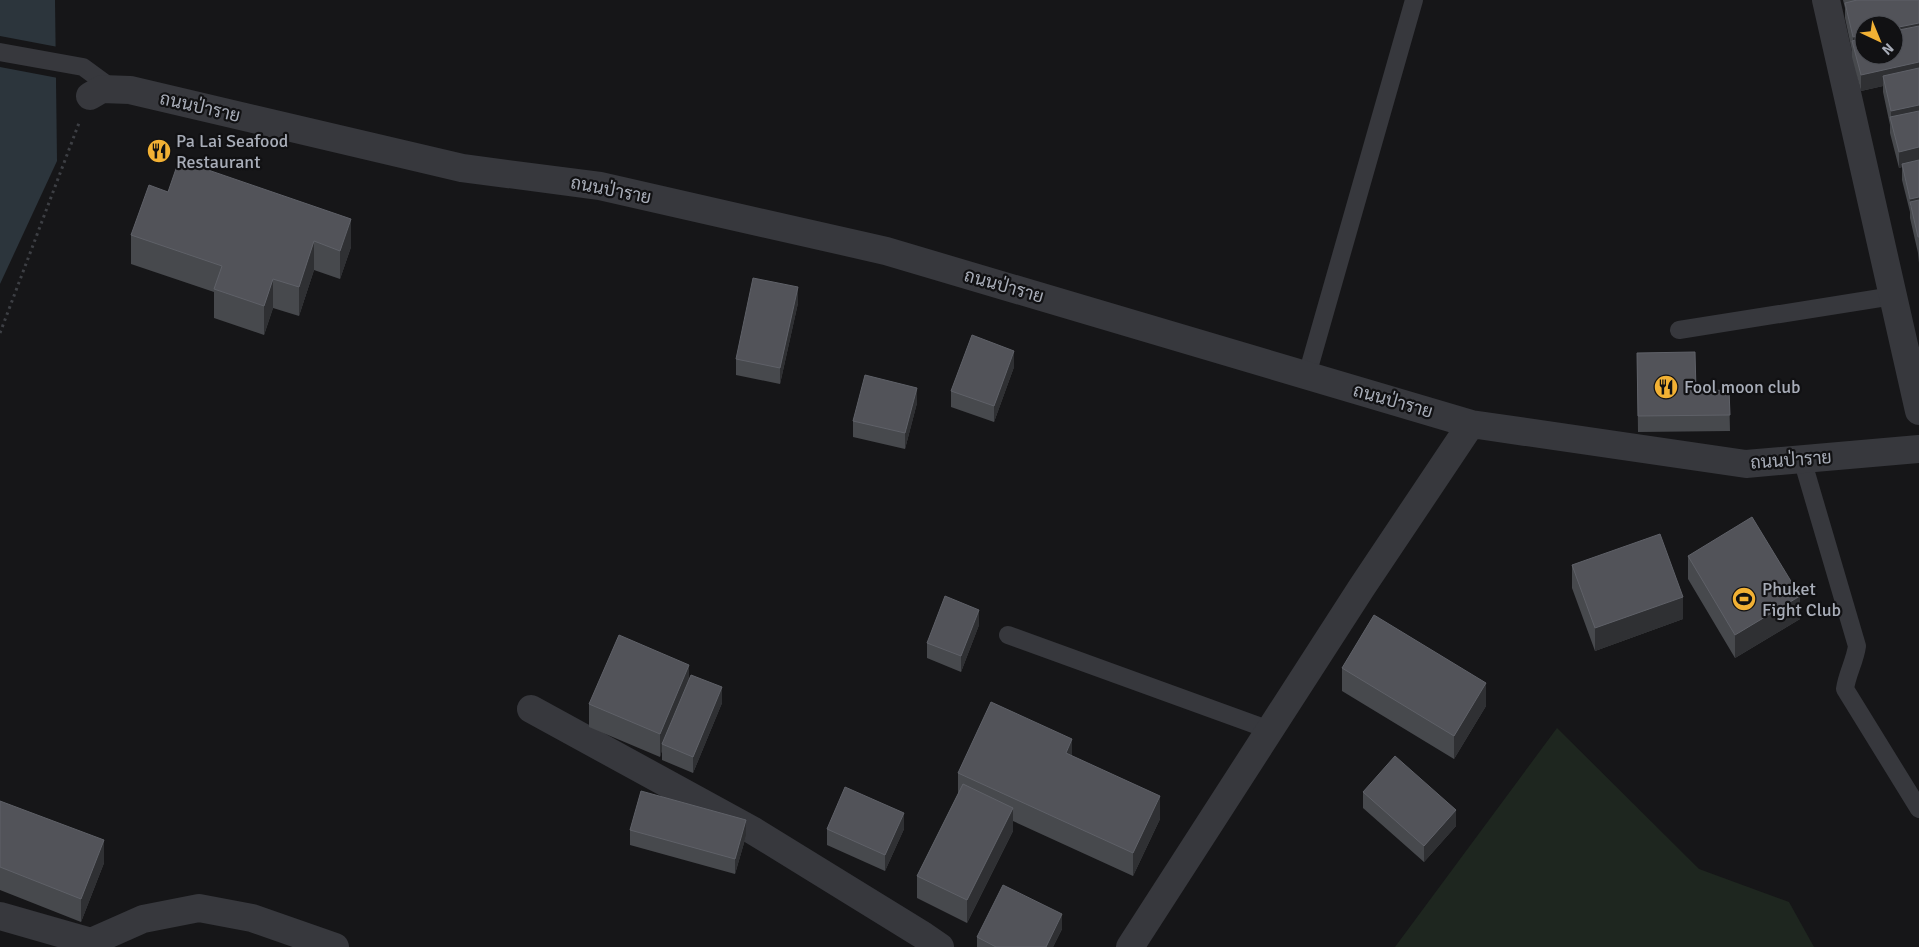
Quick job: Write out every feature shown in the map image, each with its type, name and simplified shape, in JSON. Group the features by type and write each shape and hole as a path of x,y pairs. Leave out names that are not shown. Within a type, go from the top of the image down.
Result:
{"street":[{"path":"1826,0 1919,410"},
{"name":"ถนนป่าราย","path":"102,92 139,92 462,168 600,186 886,251 1472,424 1746,464 1919,449"},
{"path":"1130,947 1362,587 1472,424"},
{"path":"531,709 752,830 940,947"},
{"path":"0,916 91,942 143,919 199,908 252,918 335,947"}],"lane":[{"path":"1307,375 1414,0"},
{"path":"0,52 83,67 102,92"},
{"path":"1679,330 1893,296"},
{"path":"1802,459 1857,646 1855,660 1846,677 1845,689 1919,809"},
{"path":"1008,635 1270,730"}],"path":[{"path":"0,333 84,109 102,92"}],"shaded area":[{"path":"0,0 55,0 57,161 0,284"},
{"path":"1557,728 1699,869 1789,902 1814,947 1395,947"}],"pier":[{"path":"0,36 58,47 58,78 0,67"}],"building":[{"path":"1857,0 1919,0 1919,23 1904,26 1904,15 1854,15 1853,37 1845,3"},
{"path":"1919,26 1919,62 1861,75 1858,65 1904,65 1904,29"},
{"path":"1919,68 1919,105 1891,111 1883,76"},
{"path":"1919,111 1919,147 1899,152 1890,117"},
{"path":"179,160 351,219 340,251 314,241 299,287 273,279 264,306 214,289 222,266 131,235 149,185 168,192"},
{"path":"1919,160 1919,197 1910,199 1902,164"},
{"path":"1919,200 1919,237 1918,237 1910,202"},
{"path":"753,278 798,287 780,368 736,359"},
{"path":"972,335 1014,351 994,406 951,391"},
{"name":"Fool moon club","path":"1695,352 1696,391 1729,390 1730,415 1638,416 1637,353"},
{"path":"865,375 917,388 905,433 853,421"},
{"name":"Phuket Fight Club","path":"1752,517 1800,596 1735,635 1688,556"},
{"path":"1660,534 1683,597 1595,628 1572,565"},
{"path":"945,596 979,610 961,656 927,643"},
{"path":"1374,615 1486,683 1454,736 1342,668"},
{"path":"619,635 689,665 660,734 589,704"},
{"path":"691,675 722,687 693,757 662,744"},
{"path":"991,702 1072,739 1066,753 1160,796 1133,853 958,773"},
{"path":"1395,756 1456,810 1424,846 1363,792"},
{"path":"963,784 1013,808 967,900 917,876"},
{"path":"845,787 904,813 885,855 827,829"},
{"path":"641,791 746,820 735,859 630,830"},
{"path":"0,801 104,840 81,899 0,867"},
{"path":"1003,885 1062,914 1046,947 996,947 977,937"}],"place":[{"name":"Pa Lai Seafood Restaurant","path":"159,151"},
{"name":"Fool moon club","path":"1666,387"},
{"name":"Phuket Fight Club","path":"1744,599"}]}
